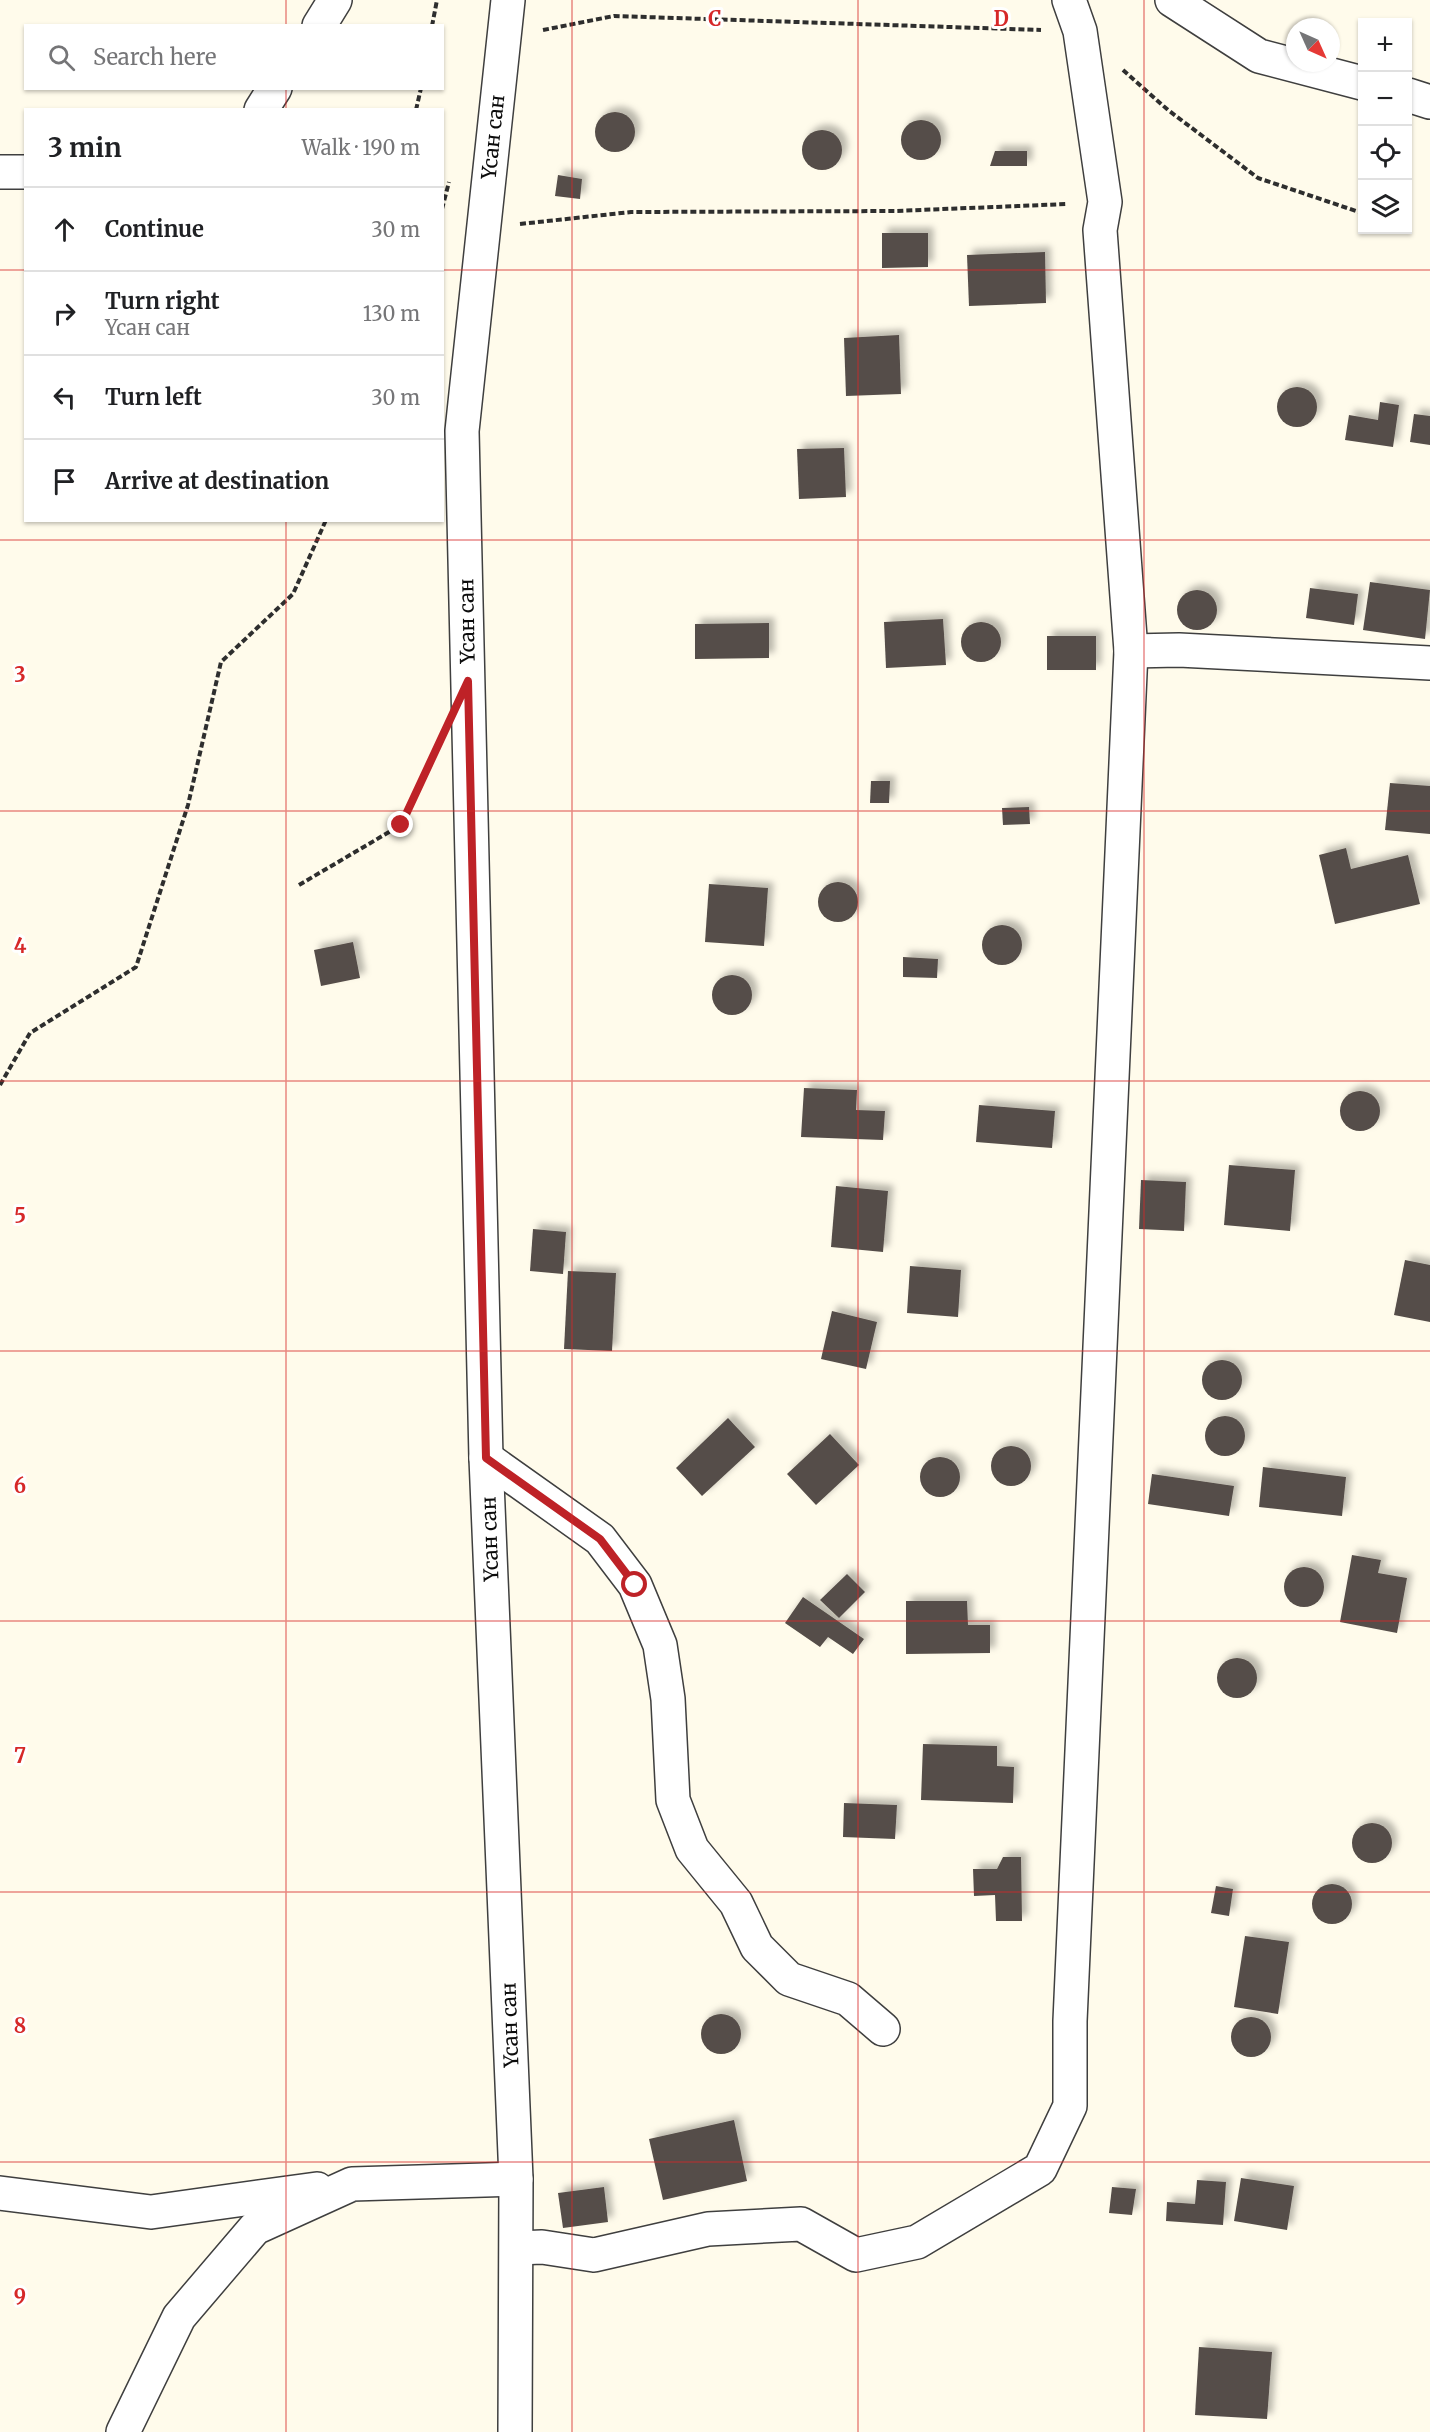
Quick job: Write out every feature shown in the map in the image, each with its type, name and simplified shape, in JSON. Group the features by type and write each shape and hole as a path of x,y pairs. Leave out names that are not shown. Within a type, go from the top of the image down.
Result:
{"street":[{"path":"320,24 335,0"},
{"name":"Үсан сан","path":"508,0 462,431 486,1458 518,2248 515,2432"},
{"path":"518,2248 542,2247 594,2254 708,2229 801,2224 856,2255 918,2242 1040,2169 1070,2106 1070,2021 1131,651 1100,230 1105,202 1080,31 1069,0"},
{"path":"1172,0 1259,56 1358,81"},
{"path":"1412,89 1430,89"},
{"path":"262,108 274,90"},
{"path":"1412,97 1430,102"},
{"path":"0,172 24,172"},
{"path":"1131,651 1179,650 1430,663"},
{"path":"486,1458 600,1539 635,1585 660,1645 668,1700 673,1800 692,1849 736,1903 757,1947 789,1979 848,1999 883,2029"},
{"path":"0,2193 151,2212 352,2184 516,2179"},
{"path":"123,2432 179,2317 255,2228 352,2184"}],"path":[{"path":"432,24 437,0"},
{"path":"504,37 614,16 1080,31 1168,110 1258,178 1358,212"},
{"path":"416,108 421,90"},
{"path":"483,228 631,212 897,211 1105,202"},
{"path":"0,1085 30,1033 136,968 188,805 221,662 293,594 325,522"},
{"path":"299,885 401,825 434,758"}],"building":[{"path":"615,112 623,113 629,118 634,124 634,140 629,146 623,151 615,152 607,151 601,146 596,140 595,132 596,124 601,118 607,113"},
{"path":"921,120 929,121 935,126 940,132 940,148 935,154 929,159 921,160 913,159 907,154 902,148 901,140 902,132 907,126 913,121"},
{"path":"822,130 830,131 836,136 841,142 841,158 836,164 830,169 822,170 814,169 808,164 803,158 802,150 803,142 808,136 814,131"},
{"path":"995,151 1027,151 1027,166 990,166"},
{"path":"558,175 582,179 580,199 555,196"},
{"path":"882,233 928,233 928,267 882,268"},
{"path":"1045,252 1046,303 969,306 967,255"},
{"path":"899,335 901,394 846,396 844,338"},
{"path":"1297,387 1305,388 1311,393 1316,399 1316,415 1311,421 1305,426 1297,427 1289,426 1283,421 1278,415 1277,407 1278,399 1283,393 1289,388"},
{"path":"1380,402 1399,405 1393,447 1345,440 1349,415 1378,420"},
{"path":"1414,414 1430,416 1430,445 1410,442"},
{"path":"844,448 846,497 799,499 797,449"},
{"path":"1370,582 1430,590 1425,639 1363,630"},
{"path":"1310,588 1358,594 1354,625 1306,618"},
{"path":"1197,590 1205,591 1211,596 1216,602 1216,618 1211,624 1205,629 1197,630 1189,629 1183,624 1178,618 1177,610 1178,602 1183,596 1189,591"},
{"path":"943,619 946,665 886,668 884,622"},
{"path":"981,622 989,623 995,628 1000,634 1000,650 995,656 989,661 981,662 973,661 967,656 962,650 961,642 962,634 967,628 973,623"},
{"path":"769,623 769,658 695,659 695,624"},
{"path":"1047,636 1096,636 1096,670 1047,670"},
{"path":"871,781 890,781 889,803 870,803"},
{"path":"1390,783 1430,786 1430,834 1385,830"},
{"path":"1029,807 1030,824 1003,825 1002,808"},
{"path":"1346,848 1351,869 1408,855 1420,904 1335,924 1319,855"},
{"path":"838,882 846,883 852,888 857,894 857,910 852,916 846,921 838,922 830,921 824,916 819,910 818,902 819,894 824,888 830,883"},
{"path":"709,884 768,888 764,946 705,942"},
{"path":"1002,925 1010,926 1016,931 1021,937 1021,953 1016,959 1010,964 1002,965 994,964 988,959 983,953 982,945 983,937 988,931 994,926"},
{"path":"353,942 360,978 321,986 314,950"},
{"path":"903,957 938,959 937,978 903,977"},
{"path":"732,975 740,976 746,981 751,987 751,1003 746,1009 740,1014 732,1015 724,1014 718,1009 713,1003 712,995 713,987 718,981 724,976"},
{"path":"804,1088 857,1090 856,1110 885,1111 883,1140 801,1137"},
{"path":"1360,1091 1368,1092 1374,1097 1379,1103 1379,1119 1374,1125 1368,1130 1360,1131 1352,1130 1346,1125 1341,1119 1340,1111 1341,1103 1346,1097 1352,1092"},
{"path":"979,1105 1055,1111 1052,1148 976,1142"},
{"path":"1229,1165 1295,1170 1290,1231 1224,1225"},
{"path":"1141,1180 1186,1182 1184,1231 1139,1229"},
{"path":"836,1186 888,1191 883,1252 831,1247"},
{"path":"533,1229 566,1232 563,1274 530,1271"},
{"path":"1405,1260 1430,1265 1430,1322 1394,1315"},
{"path":"910,1266 961,1270 958,1317 907,1313"},
{"path":"568,1271 616,1273 612,1351 564,1349"},
{"path":"832,1311 877,1322 866,1369 821,1359"},
{"path":"1222,1360 1230,1361 1236,1366 1241,1372 1241,1388 1236,1394 1230,1399 1222,1400 1214,1399 1208,1394 1203,1388 1202,1380 1203,1372 1208,1366 1214,1361"},
{"path":"1225,1416 1233,1417 1239,1422 1244,1428 1244,1444 1239,1450 1233,1455 1225,1456 1217,1455 1211,1450 1206,1444 1205,1436 1206,1428 1211,1422 1217,1417"},
{"path":"728,1418 755,1447 702,1496 676,1468"},
{"path":"830,1434 859,1465 816,1505 787,1474"},
{"path":"1011,1446 1019,1447 1025,1452 1030,1458 1030,1474 1025,1480 1019,1485 1011,1486 1003,1485 997,1480 992,1474 991,1466 992,1458 997,1452 1003,1447"},
{"path":"940,1457 948,1458 954,1463 959,1469 959,1485 954,1491 948,1496 940,1497 932,1496 926,1491 921,1485 920,1477 921,1469 926,1463 932,1458"},
{"path":"1263,1467 1346,1477 1342,1516 1259,1507"},
{"path":"1152,1474 1234,1486 1229,1516 1148,1504"},
{"path":"1352,1555 1381,1560 1378,1573 1407,1578 1397,1633 1340,1622"},
{"path":"1304,1567 1312,1568 1318,1573 1323,1579 1323,1595 1318,1601 1312,1606 1304,1607 1296,1606 1290,1601 1285,1595 1284,1587 1285,1579 1290,1573 1296,1568"},
{"path":"847,1574 865,1592 839,1618 820,1600"},
{"path":"803,1597 864,1639 853,1654 828,1637 820,1647 785,1623"},
{"path":"906,1601 967,1601 968,1625 990,1625 990,1653 906,1654"},
{"path":"1237,1658 1245,1659 1251,1664 1256,1670 1256,1686 1251,1692 1245,1697 1237,1698 1229,1697 1223,1692 1218,1686 1217,1678 1218,1670 1223,1664 1229,1659"},
{"path":"923,1744 997,1746 997,1766 1014,1767 1013,1803 921,1800"},
{"path":"844,1803 897,1805 895,1839 843,1837"},
{"path":"1372,1823 1380,1824 1386,1829 1391,1835 1391,1851 1386,1857 1380,1862 1372,1863 1364,1862 1358,1857 1353,1851 1352,1843 1353,1835 1358,1829 1364,1824"},
{"path":"1003,1857 1021,1857 1022,1921 996,1921 995,1895 974,1896 973,1869 997,1869"},
{"path":"1332,1884 1340,1885 1346,1890 1351,1896 1351,1912 1346,1918 1340,1923 1332,1924 1324,1923 1318,1918 1313,1912 1312,1904 1313,1896 1318,1890 1324,1885"},
{"path":"1216,1886 1233,1889 1229,1916 1211,1913"},
{"path":"1245,1936 1289,1942 1278,2014 1234,2007"},
{"path":"721,2014 729,2015 735,2020 740,2026 740,2042 735,2048 729,2053 721,2054 713,2053 707,2048 702,2042 701,2034 702,2026 707,2020 713,2015"},
{"path":"1251,2017 1259,2018 1265,2023 1270,2029 1270,2045 1265,2051 1259,2056 1251,2057 1243,2056 1237,2051 1232,2045 1231,2037 1232,2029 1237,2023 1243,2018"},
{"path":"734,2120 747,2181 663,2200 649,2139"},
{"path":"1241,2178 1294,2186 1287,2230 1234,2221"},
{"path":"1197,2180 1226,2182 1223,2225 1166,2221 1167,2202 1195,2204"},
{"path":"604,2187 608,2222 563,2228 558,2193"},
{"path":"1112,2187 1136,2189 1132,2215 1109,2213"},
{"path":"1199,2347 1272,2352 1267,2419 1195,2415"}],"route":[{"path":"401,825 439,748 468,681 486,1458 600,1539 635,1585"}]}
